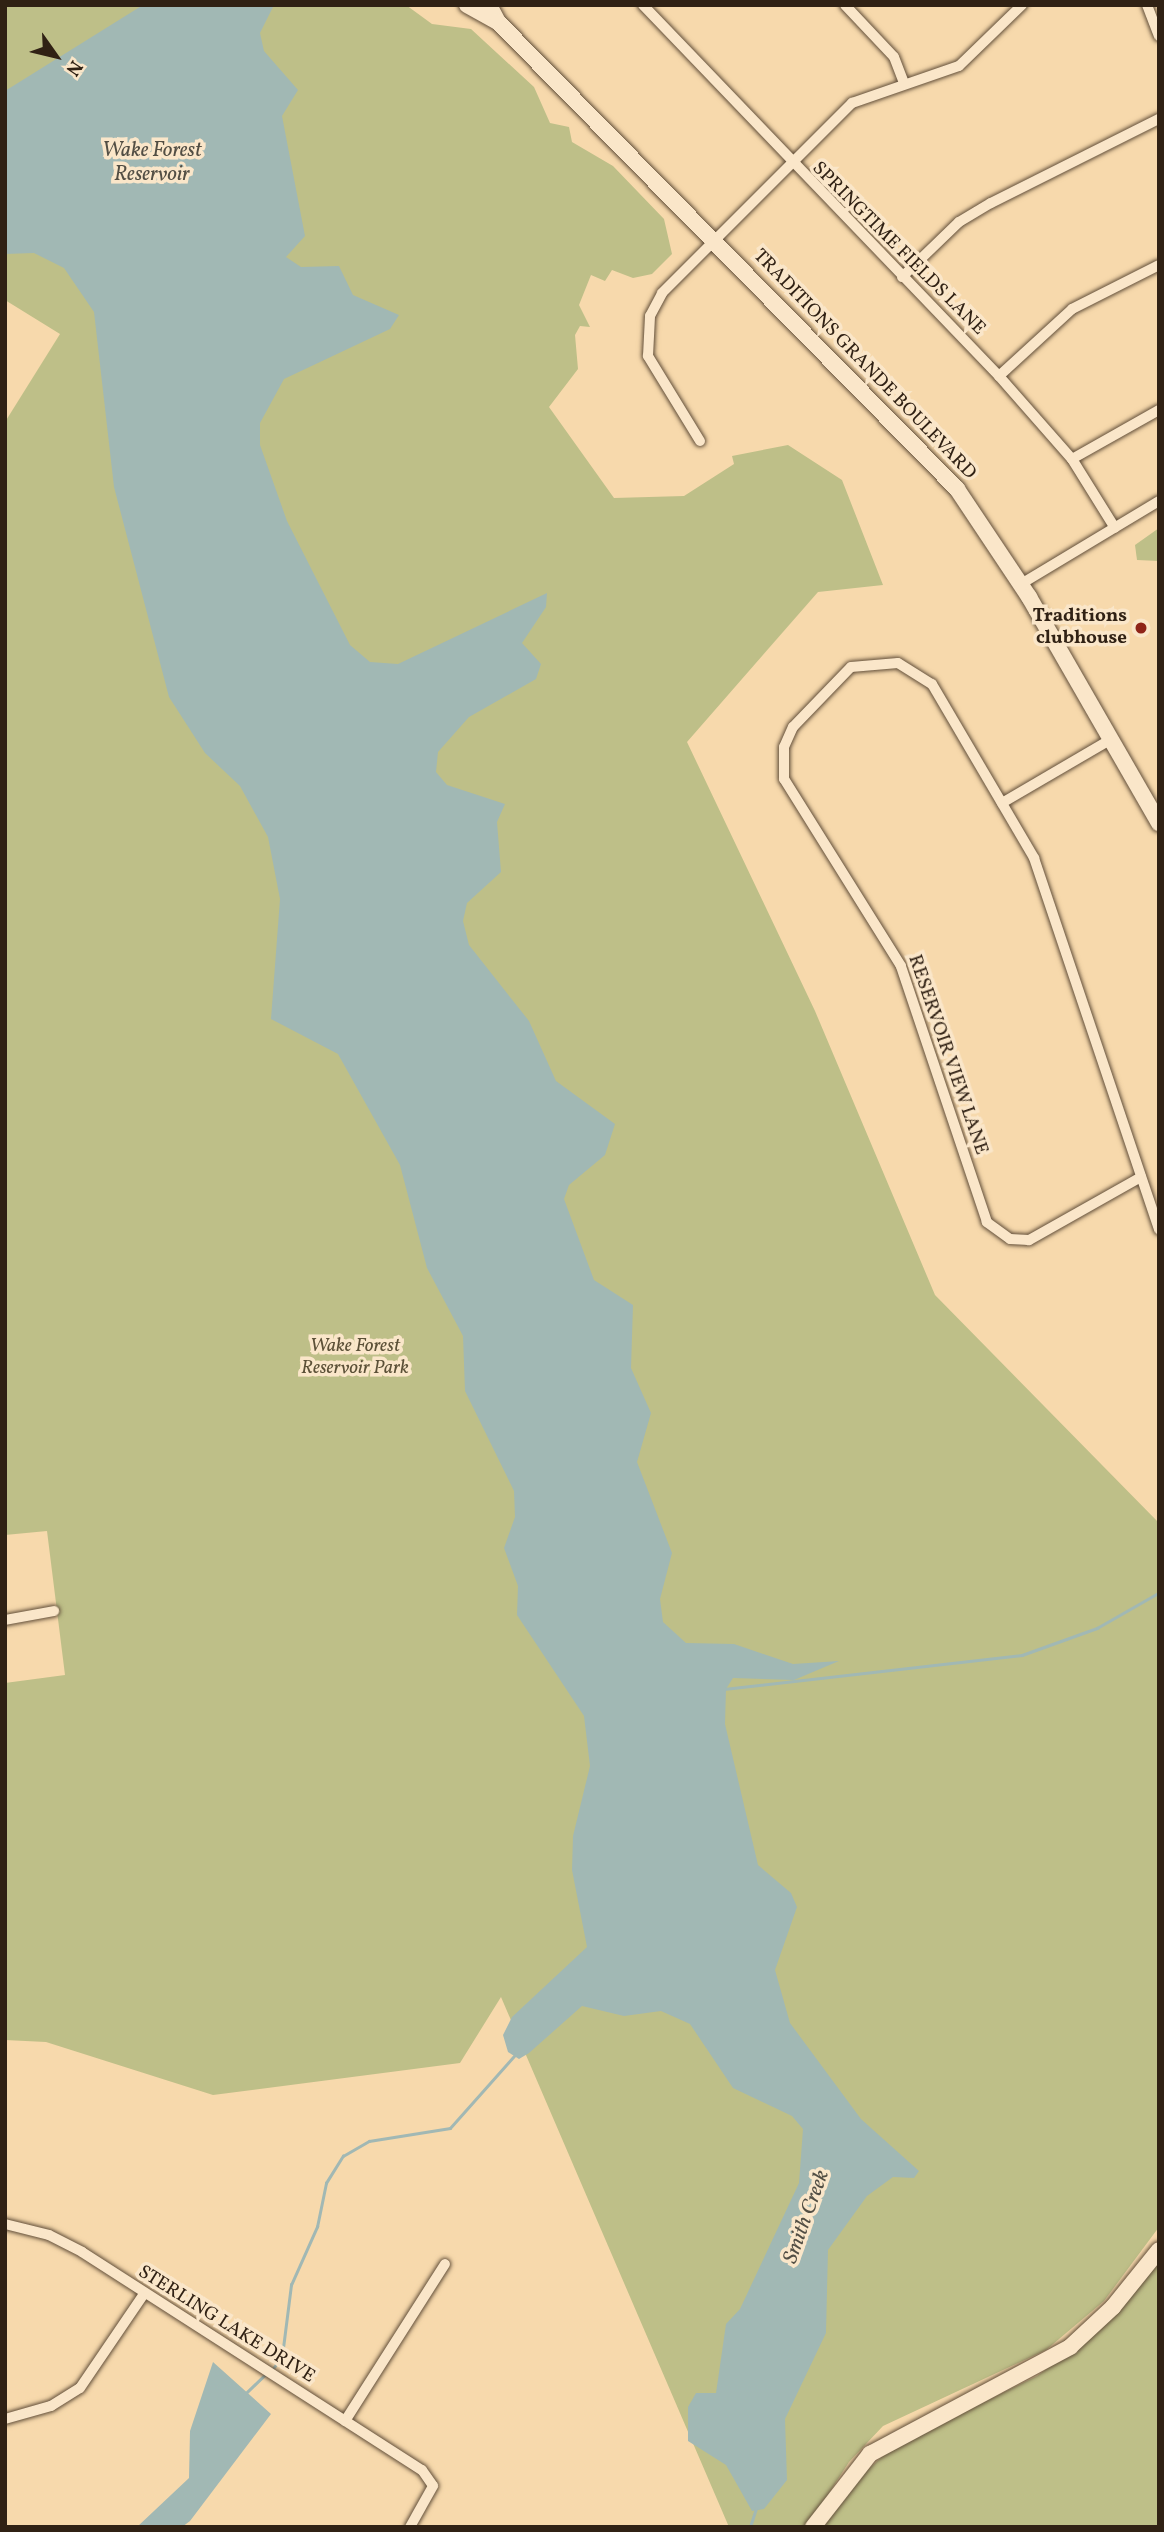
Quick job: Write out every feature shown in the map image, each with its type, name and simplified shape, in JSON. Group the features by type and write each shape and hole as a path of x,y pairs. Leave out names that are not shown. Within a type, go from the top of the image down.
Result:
{"main road":[{"name":"TRADITIONS GRANDE BOULEVARD","path":"467,5 498,22 957,489 1021,584 1159,823"},
{"name":"TRADITIONS GRANDE BOULEVARD","path":"489,5 498,22"},
{"path":"813,2527 870,2454 1070,2347 1135,2283 1159,2249"}],"street":[{"name":"SPRINGTIME FIELDS LANE","path":"643,5 792,164 999,376 1072,458 1115,528"},
{"path":"845,5 894,57 903,81"},
{"path":"700,442 648,356 648,335 662,293 852,103 903,81 967,61 1022,5"},
{"path":"1147,5 1159,36"},
{"path":"902,277 959,222 991,202 1159,119"},
{"path":"999,376 1072,309 1159,265"},
{"path":"1072,458 1159,410"},
{"path":"1021,584 1159,501"},
{"name":"RESERVOIR VIEW LANE","path":"1141,1177 1029,1240 1010,1239 987,1223 904,972 787,789 784,747 799,718 841,673 873,661 898,663 932,684 1002,803 1041,873 1159,1230"},
{"path":"1002,803 1110,740"},
{"path":"5,1620 54,1611"},
{"name":"STERLING LAKE DRIVE","path":"5,2224 49,2235 422,2470 433,2486 410,2527"},
{"path":"345,2421 445,2264"},
{"path":"5,2419 51,2406 80,2388 144,2294"}],"green space":[{"name":"Wake Forest Reservoir Park","path":"5,5 406,5 432,24 471,29 534,87 550,123 569,127 572,142 613,166 664,219 672,254 652,274 633,278 612,270 605,281 591,275 579,305 590,327 580,326 575,335 578,369 549,407 614,498 684,496 734,464 732,456 788,445 842,480 883,585 818,592 687,742 815,1011 935,1295 1159,1523 1159,2227 1104,2301 1046,2350 883,2426 849,2462 807,2527 729,2527 501,1997 460,2063 213,2095 46,2042 5,2040 5,1683 65,1675 47,1531 5,1535 5,422 60,334 5,300"},
{"path":"1159,528 1159,561 1137,560 1135,545"},
{"path":"1159,2257 1159,2527 824,2527 854,2482 893,2447 1037,2376 1080,2345"}],"water":[{"name":"Wake Forest Reservoir","path":"143,5 274,5 260,33 264,51 298,90 282,116 305,236 286,257 301,267 339,266 353,295 399,315 390,329 284,379 260,423 260,445 287,521 350,645 370,662 398,664 547,593 546,607 522,643 541,664 536,679 469,717 438,752 436,772 447,785 505,804 497,822 501,872 467,903 463,921 469,945 529,1021 556,1081 615,1124 605,1155 569,1185 564,1199 594,1280 633,1305 631,1368 651,1413 637,1462 672,1553 660,1599 663,1622 686,1643 734,1644 793,1664 839,1661 794,1680 733,1678 726,1689 725,1724 758,1865 791,1893 797,1907 775,1970 790,2023 861,2119 919,2171 914,2178 893,2177 867,2196 828,2250 826,2333 785,2419 787,2480 764,2509 752,2511 726,2465 688,2441 688,2407 696,2393 716,2393 726,2324 740,2309 799,2183 803,2129 792,2116 733,2088 690,2024 661,2011 624,2016 582,2006 529,2053 519,2059 508,2052 503,2035 512,2017 587,1947 572,1870 573,1836 590,1766 584,1716 517,1615 518,1586 504,1548 515,1517 514,1491 465,1391 463,1336 427,1268 400,1165 338,1054 271,1019 280,899 268,837 240,786 205,753 169,697 114,487 94,312 64,268 34,253 5,254 5,91"},
{"path":"213,2362 271,2414 190,2521 182,2527 137,2527 189,2478 190,2431"}],"waterway":[{"path":"724,1689 1022,1655 1097,1628 1158,1593"},
{"path":"272,2370 282,2356 291,2285 317,2227 326,2183 343,2156 369,2141 450,2128 515,2055"},
{"path":"246,2393 266,2374"},
{"name":"Smith Creek","path":"750,2527 756,2509"}],"place":[{"name":"Traditions clubhouse","path":"1141,628"}]}
